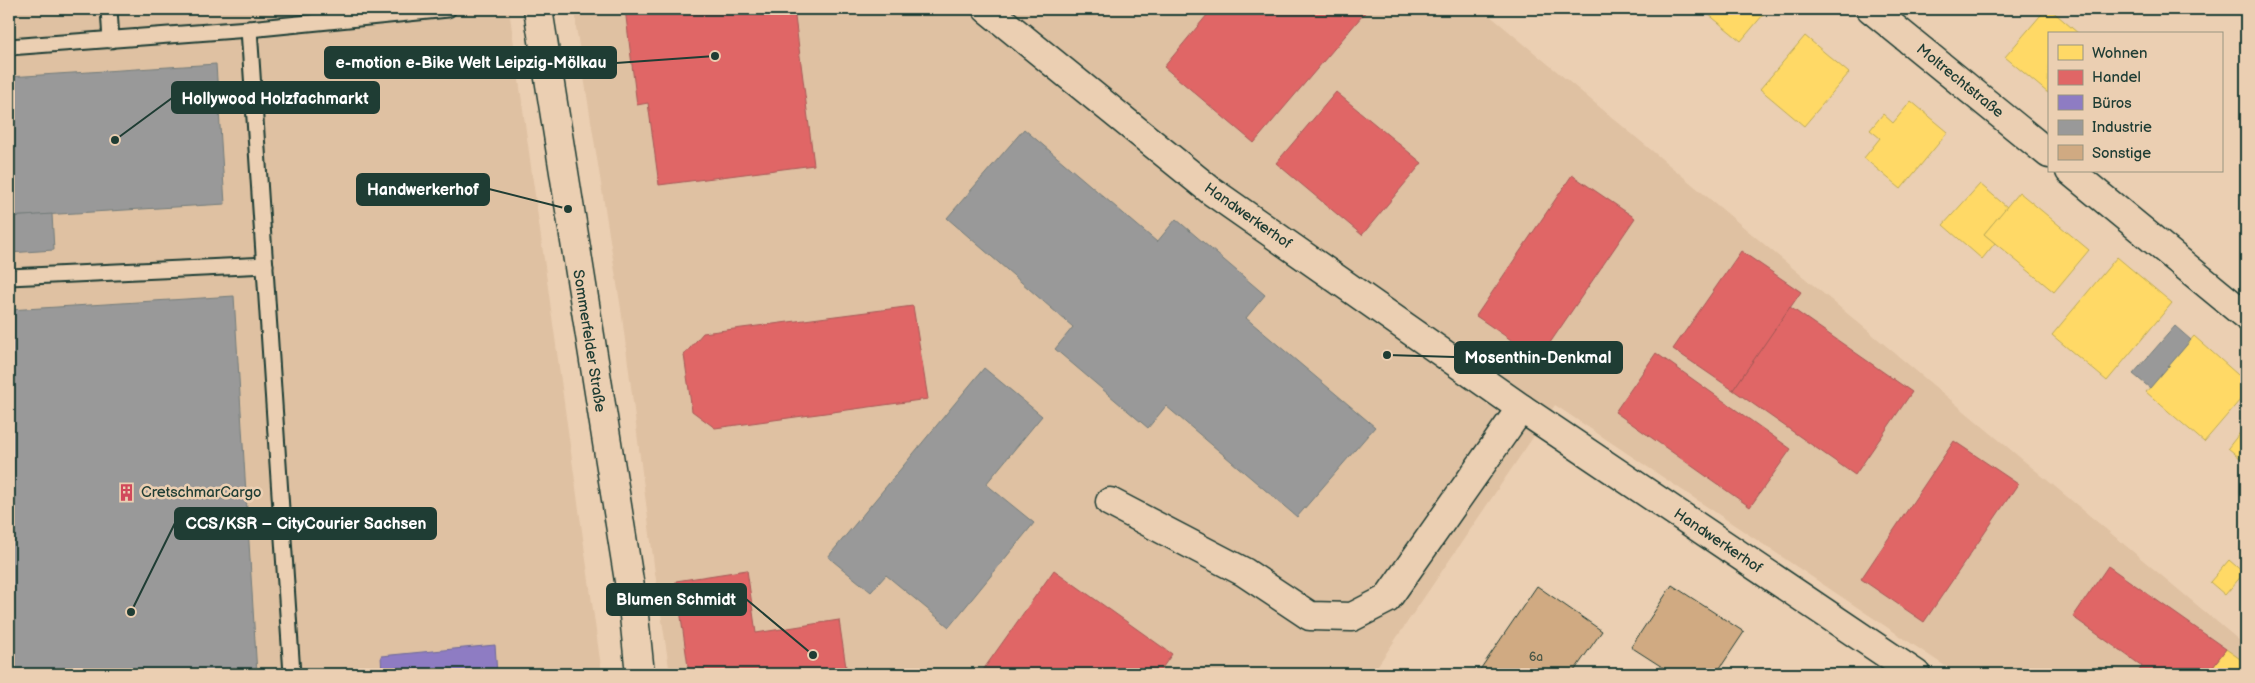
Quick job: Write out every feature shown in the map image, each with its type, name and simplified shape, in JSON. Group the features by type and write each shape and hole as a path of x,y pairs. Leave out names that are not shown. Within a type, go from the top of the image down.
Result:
{"street":[{"name":"Sommerfelder Straße","path":"538,9 633,606 640,674"},
{"name":"Handwerkerhof","path":"987,9 1210,190 1521,408 1916,674"},
{"name":"Moltrechtstraße","path":"1871,9 2048,153"},
{"path":"2071,172 2246,316"},
{"path":"1110,502 1244,572 1310,616 1352,618 1386,599 1521,408"}],"lane":[{"path":"109,9 111,40"},
{"path":"9,47 249,29 448,9"},
{"path":"249,29 292,674"},
{"path":"9,277 265,265"}],"shaded area":[{"path":"9,9 509,9 602,674 9,674"},
{"path":"576,9 1482,9 2246,646 2246,674 1957,674 1555,405 1372,674 670,674 621,309 576,27"}],"building: Wohnen":[{"path":"1702,9 1768,9 1741,41"},
{"path":"2046,9 2050,9 2077,32 2048,32 2048,93 2005,57"},
{"path":"1805,36 1849,73 1804,126 1760,89"},
{"path":"1911,101 1948,132 1901,189 1864,158 1880,138 1870,130 1883,114 1893,123"},
{"path":"1980,184 2007,207 1984,234 1995,243 1982,259 1943,225"},
{"path":"2019,192 2089,250 2054,292 1984,234"},
{"path":"2117,257 2172,303 2107,381 2052,335"},
{"path":"2194,336 2246,382 2246,393 2204,442 2146,392"},
{"path":"2246,425 2246,463 2228,448"},
{"path":"2229,560 2244,573 2225,595 2210,582"},
{"path":"2226,649 2246,663 2246,674 2207,674"}],"building: Handel":[{"path":"625,9 794,9 814,165 659,185 648,103 637,105"},
{"path":"1212,9 1368,9 1254,143 1164,67"},
{"path":"1336,92 1422,163 1362,235 1276,163"},
{"path":"1572,175 1635,218 1539,359 1476,316"},
{"path":"1741,251 1801,292 1733,390 1673,349"},
{"path":"913,306 928,399 715,428 692,411 684,355 703,333"},
{"path":"1790,307 1912,392 1855,475 1733,390"},
{"path":"1656,353 1791,449 1750,507 1615,412"},
{"path":"1954,441 2018,484 1924,622 1861,579"},
{"path":"2108,566 2226,649 2207,674 2137,674 2142,666 2073,617"},
{"path":"747,570 756,633 839,620 847,674 689,674 676,581"},
{"path":"1054,570 1172,654 1158,674 989,674 983,670"}],"building: Büros":[{"path":"495,645 497,674 382,674 381,656"}],"building: Industrie":[{"path":"216,64 225,204 9,217 9,77"},
{"path":"1024,129 1157,242 1176,219 1265,295 1246,318 1375,427 1297,517 1166,406 1148,428 1055,349 1073,327 947,218"},
{"path":"52,214 54,250 9,253 9,217"},
{"name":"CretschmarCargo","path":"234,296 257,674 9,674 9,310"},
{"path":"2175,326 2191,340 2150,388 2133,374"},
{"path":"984,368 1042,416 986,484 1034,523 949,627 886,575 871,592 828,557"}],"building: Sonstige":[{"path":"1672,585 1744,632 1716,674 1673,674 1631,647"},
{"path":"1537,586 1602,631 1572,674 1477,674"}],"place":[{"name":"e-motion e-Bike Welt Leipzig-Mölkau","path":"715,56"},
{"name":"Hollywood Holzfachmarkt","path":"115,140"},
{"name":"Handwerkerhof","path":"568,209"},
{"name":"Mosenthin-Denkmal","path":"1387,355"},
{"name":"CretschmarCargo","path":"127,492"},
{"name":"CCS/KSR – CityCourier Sachsen","path":"131,612"},
{"name":"Blumen Schmidt","path":"813,655"}]}
